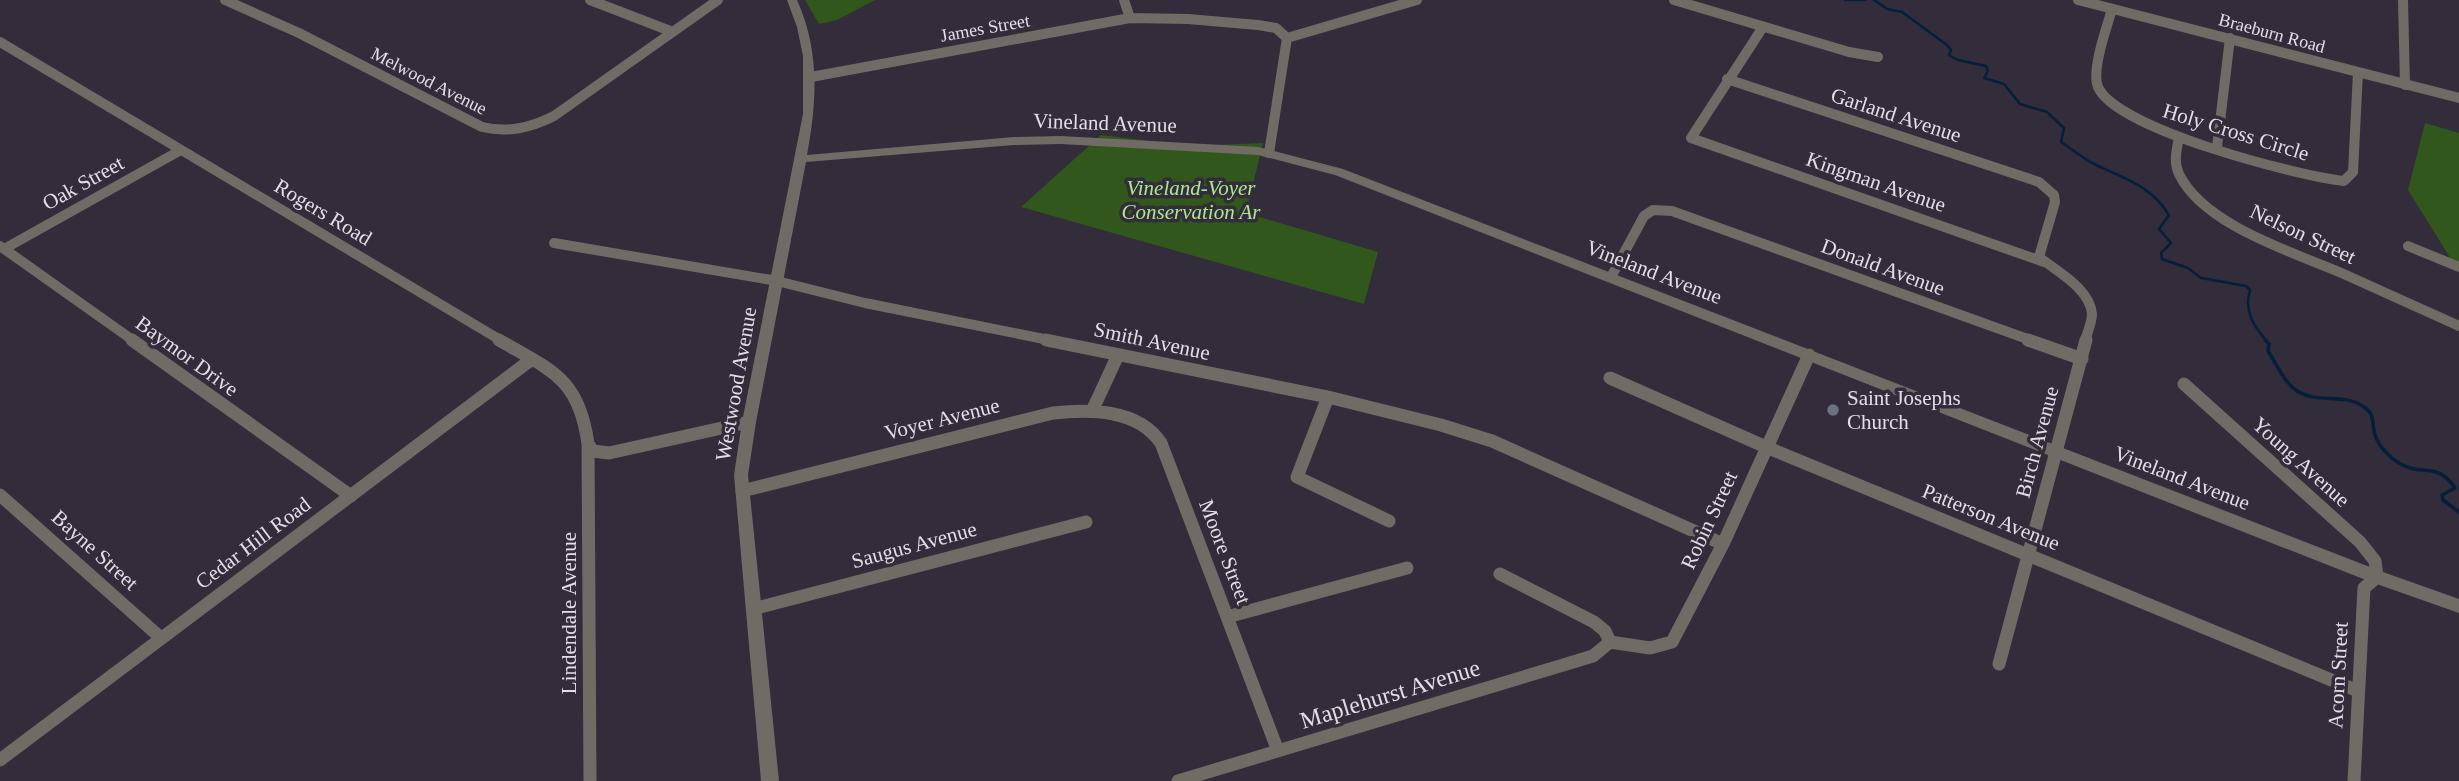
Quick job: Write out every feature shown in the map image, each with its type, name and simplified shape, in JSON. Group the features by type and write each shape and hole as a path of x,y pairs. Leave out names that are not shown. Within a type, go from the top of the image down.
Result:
{"street":[{"name":"Melwood Avenue","path":"225,0 299,33 482,127 501,131 527,128 554,116 718,0"},
{"path":"590,0 673,32"},
{"name":"Westwood Avenue","path":"770,781 742,470 809,114 811,77 804,32 792,0"},
{"path":"1124,0 1130,18"},
{"path":"1269,153 1287,38 1417,0"},
{"path":"1674,0 1849,52 1878,57"},
{"name":"Braeburn Road","path":"2078,0 2459,98"},
{"path":"2403,0 2405,85"},
{"name":"Holy Cross Circle","path":"2112,9 2096,76 2098,89 2108,100 2134,119 2179,137 2325,179 2346,180 2353,173 2358,72"},
{"name":"James Street","path":"811,77 1130,18 1258,24 1276,28 1287,38"},
{"path":"1727,79 1763,26"},
{"path":"2217,148 2230,38"},
{"name":"Rogers Road","path":"0,42 533,359 562,379 576,394 582,407 589,444"},
{"name":"Kingman Avenue","path":"1727,79 1691,138 2047,263"},
{"name":"Garland Avenue","path":"1727,79 2039,182 2052,191 2055,202 2038,253 2047,263"},
{"name":"Nelson Street","path":"2179,137 2174,164 2182,180 2224,218 2459,326"},
{"name":"Vineland Avenue","path":"801,159 1032,140 1269,153 1339,172 2377,577 2459,606"},
{"name":"Oak Street","path":"2,248 181,150"},
{"name":"Donald Avenue","path":"1611,277 1644,216 1653,210 1672,211 2082,359"},
{"name":"Smith Avenue","path":"554,243 777,281 865,303 1328,397 1452,428 1492,441 1723,544"},
{"path":"2408,246 2459,267"},
{"name":"Baymor Drive","path":"2,248 351,496"},
{"name":"Birch Avenue","path":"1999,664 2082,359 2092,311 2079,291 2047,263"},
{"path":"1092,411 1118,355"},
{"name":"Robin Street","path":"1610,642 1653,648 1668,646 1687,617 1723,544 1809,355"},
{"name":"Cedar Hill Road","path":"0,761 533,359"},
{"name":"Patterson Avenue","path":"1610,378 1766,447 2358,691"},
{"name":"Young Avenue","path":"2184,384 2360,542 2375,561 2377,577"},
{"path":"1328,397 1297,477 1389,521"},
{"name":"Voyer Avenue","path":"742,491 1031,417 1092,411"},
{"name":"Moore Street","path":"1092,411 1141,423 1158,436 1278,751"},
{"path":"589,444 593,451 609,453 749,422"},
{"name":"Lindendale Avenue","path":"589,444 590,781"},
{"name":"Bayne Street","path":"0,495 161,638"},
{"name":"Saugus Avenue","path":"753,609 1086,522"},
{"path":"1227,617 1407,568"},
{"path":"1500,574 1594,622 1605,631 1610,642"},
{"name":"Acorn Street","path":"2354,781 2364,588 2377,577"},
{"name":"Maplehurst Avenue","path":"1178,781 1593,656 1610,642"}],"green space":[{"path":"805,0 875,0 837,20 819,24"},
{"path":"2425,123 2459,133 2459,264 2454,264 2408,190"},
{"name":"Vineland-Voyer Conservation Ar","path":"1101,135 1192,146 1263,143 1246,213 1378,252 1364,304 1021,207"}],"waterway":[{"path":"1845,0 1865,0"},
{"path":"1874,0 1887,9 1902,12 1947,45 1951,50 1949,55 1958,60 1986,66 1988,71 1984,78 2004,84 2020,104 2047,112 2064,128 2061,142 2088,161 2138,185 2155,197 2169,215 2159,229 2171,243 2161,253 2162,259 2188,268 2201,278 2246,286 2250,290 2248,305 2251,318 2267,341"},
{"path":"2265,340 2269,344 2268,351 2292,387 2312,397 2348,400 2364,407 2372,416 2375,435 2385,451 2407,467 2442,475 2455,488 2442,495 2443,500 2459,512"}],"place":[{"name":"Saint Josephs Church","path":"1833,410"}]}
